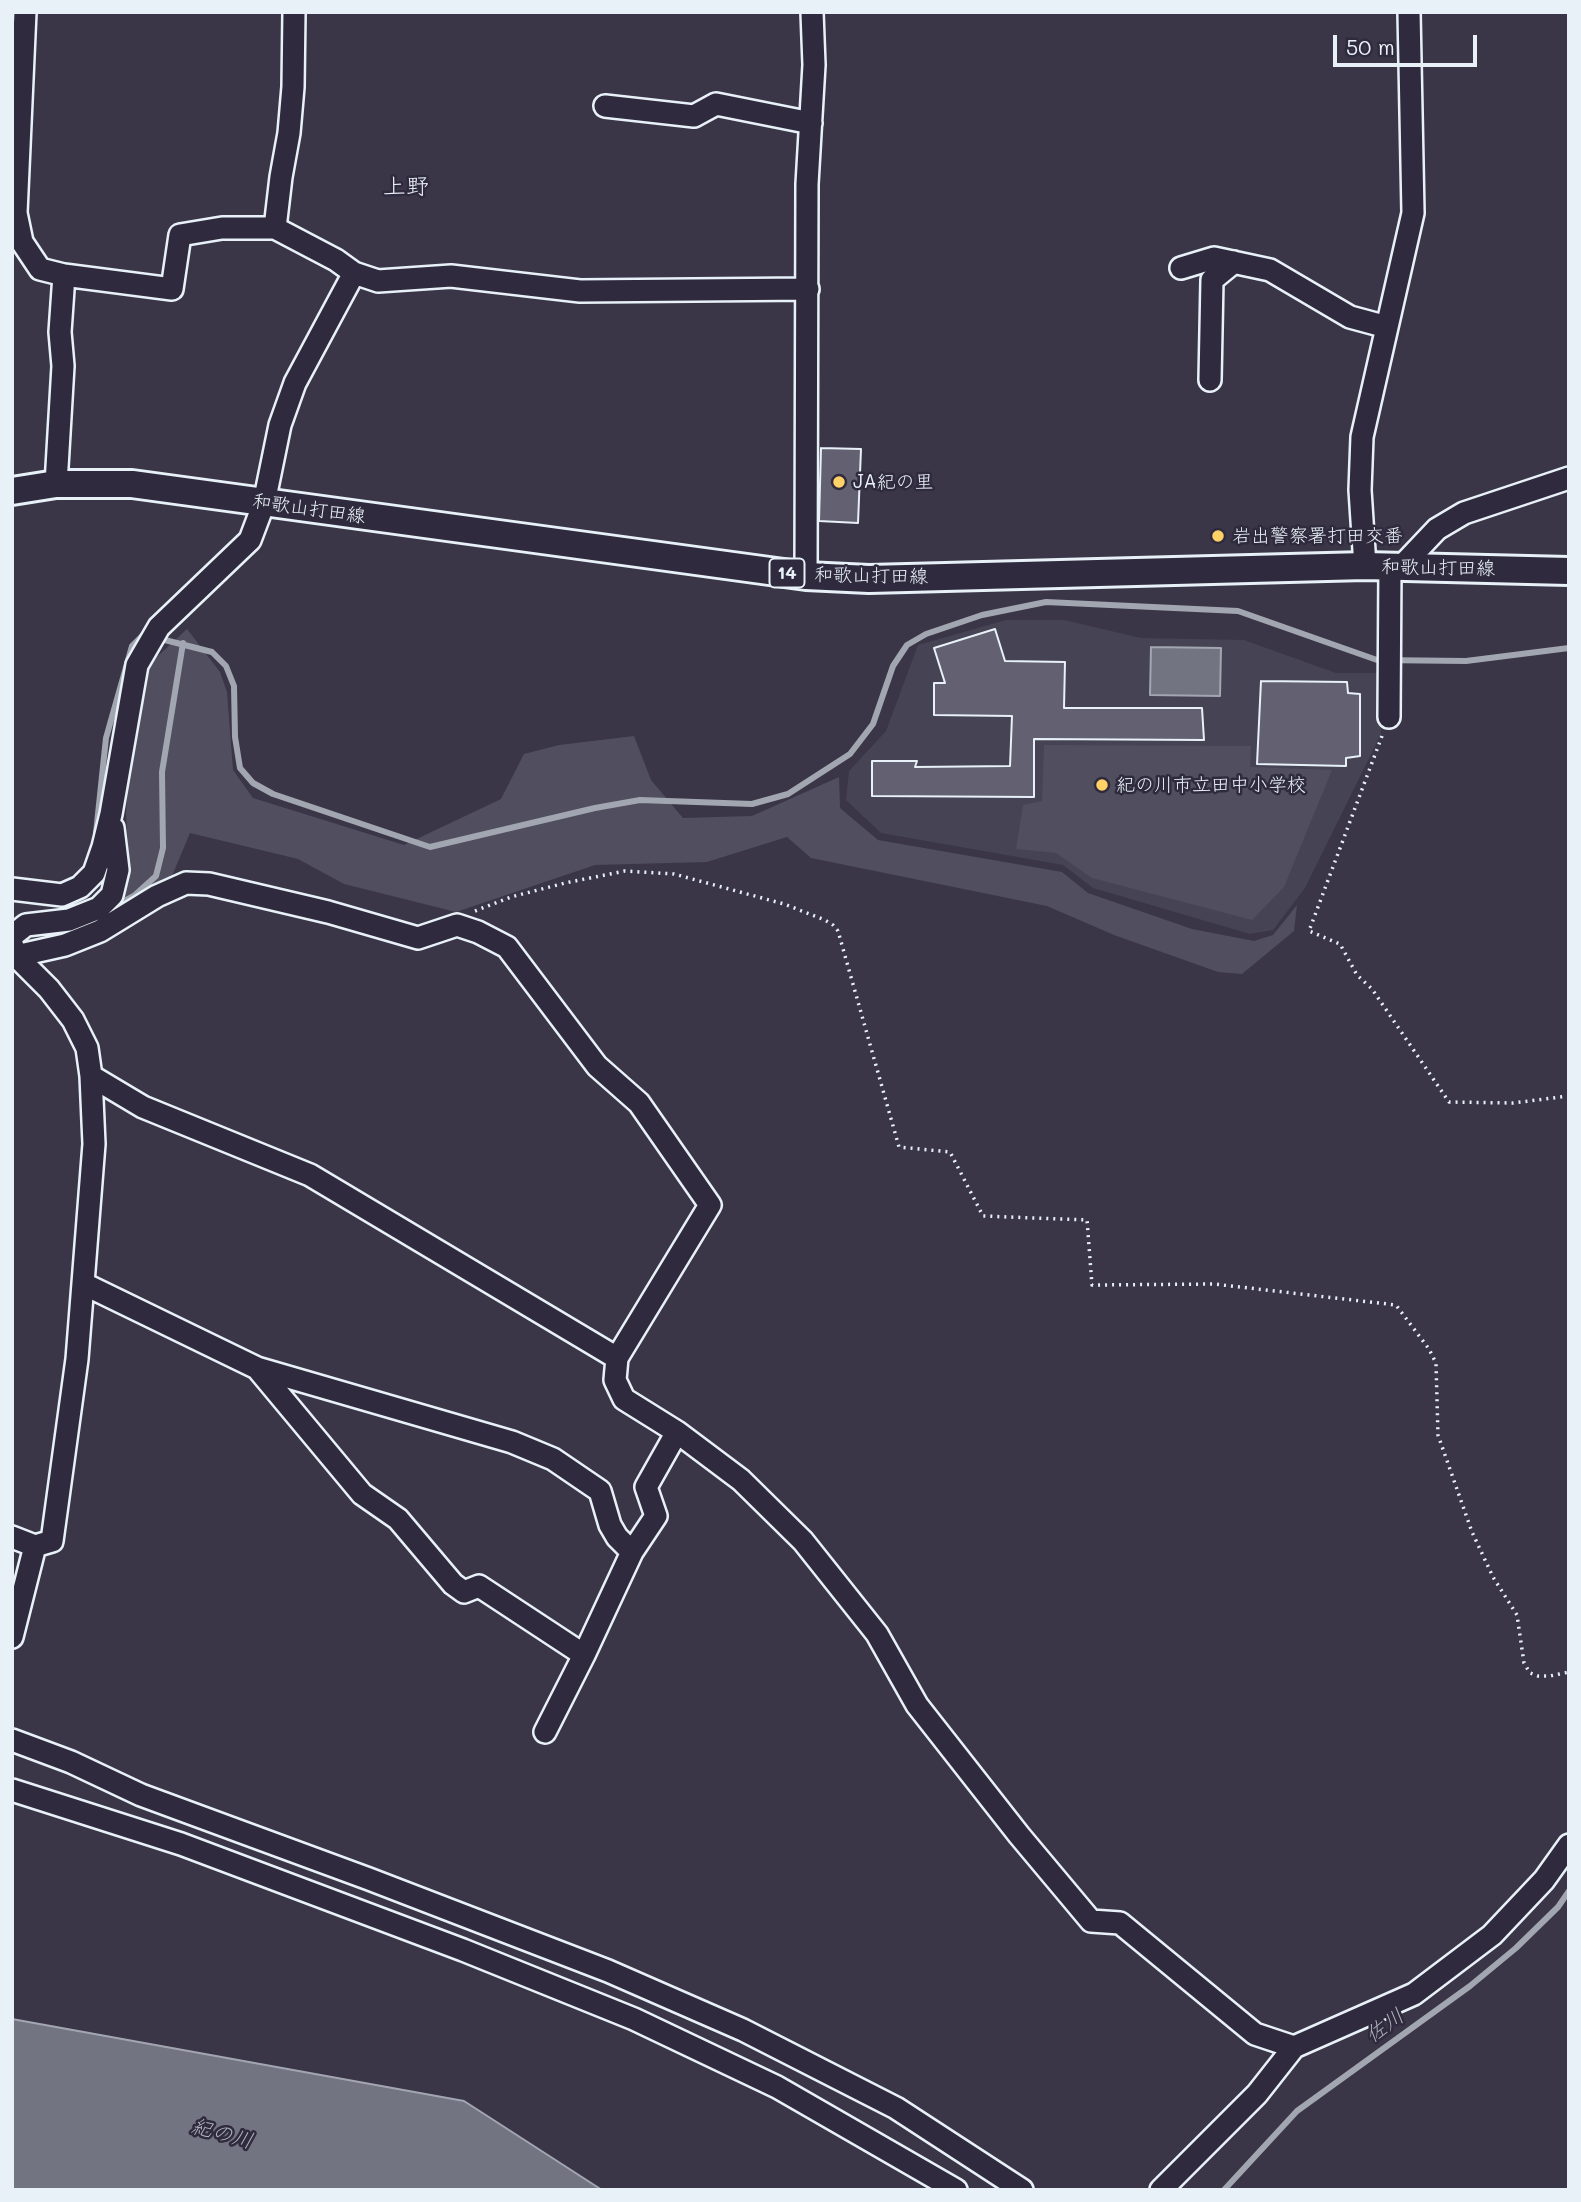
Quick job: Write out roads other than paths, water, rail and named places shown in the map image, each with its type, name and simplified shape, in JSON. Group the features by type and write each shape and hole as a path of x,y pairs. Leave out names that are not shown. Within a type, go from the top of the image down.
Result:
{"main road":[{"name":"和歌山打田線","path":"12,491 55,484 132,484 806,576 869,579 1385,566 1569,571"}],"street":[{"path":"24,12 16,214 23,242 40,270 172,289 180,235 222,228 275,228 336,260 354,273 378,281 451,276 580,291 808,289"},
{"path":"275,228 293,88 294,12"},
{"path":"806,576 807,184 814,65 812,12"},
{"path":"1389,718 1385,566 1360,490 1362,437 1412,213 1409,12"},
{"path":"605,106 694,116 716,104 811,123"},
{"path":"1181,268 1214,258 1270,270 1350,317 1387,327"},
{"path":"1210,380 1212,280 1234,262"},
{"path":"12,889 62,895 80,887 94,873 111,814 137,665 159,627 250,540 264,503 280,425 295,383 354,273"},
{"path":"55,484 64,366 60,332 64,275"},
{"path":"1385,566 1464,513 1569,478"},
{"path":"14,945 26,925 69,920 99,908 111,895 118,870 111,814"},
{"path":"14,945 65,945 100,931 157,896 186,883 209,884 328,912 418,938 457,925 507,947 597,1066 639,1103 710,1205 617,1358 615,1380 624,1399 677,1432 741,1480 803,1541 877,1634 917,1705 1019,1835 1091,1921 1120,1923 1255,2034 1294,2047"},
{"path":"12,1537 35,1546 52,1541 77,1359 94,1143 87,1048 73,1020 14,945"},
{"path":"91,1076 143,1107 310,1175 617,1358"},
{"path":"84,1284 257,1368 512,1442 553,1460 600,1491 610,1525 617,1537 632,1552"},
{"path":"257,1368 362,1494 398,1519 453,1584 464,1592 479,1586 584,1655"},
{"path":"545,1732 632,1552 656,1516 646,1487 677,1432"},
{"path":"12,1637 35,1546"},
{"path":"12,1740 71,1762 141,1795 369,1879 608,1972 743,2030 896,2108 1022,2190"},
{"path":"12,1790 181,1844 463,1950 634,2019 777,2087 956,2190"},
{"path":"1161,2190 1257,2094 1294,2047 1414,1994 1492,1935 1544,1881 1569,1844"}],"water":[{"path":"1151,647 1221,648 1220,696 1150,695"},
{"name":"紀の川","path":"12,2019 464,2101 602,2190 12,2190"}],"waterway":[{"path":"157,638 212,652 226,666 234,686 235,737 240,768 253,783 273,794 430,847 640,800 752,804 788,794 850,754 873,724 893,666 907,645 926,634 982,615 1046,602 1238,611 1377,660 1466,661 1569,648"},
{"path":"96,833 106,738 132,646 143,635 146,636"},
{"path":"110,909 135,895 156,876 163,848 162,772 183,643"},
{"name":"佐川","path":"1224,2190 1297,2111 1470,1986 1516,1948 1558,1907 1569,1891"}],"place":[{"name":"JA紀の里","path":"839,482"},
{"name":"岩出警察署打田交番","path":"1218,536"},
{"name":"紀の川市立田中小学校","path":"1102,785"}],"district":[{"name":"上野","path":"406,187"}]}
